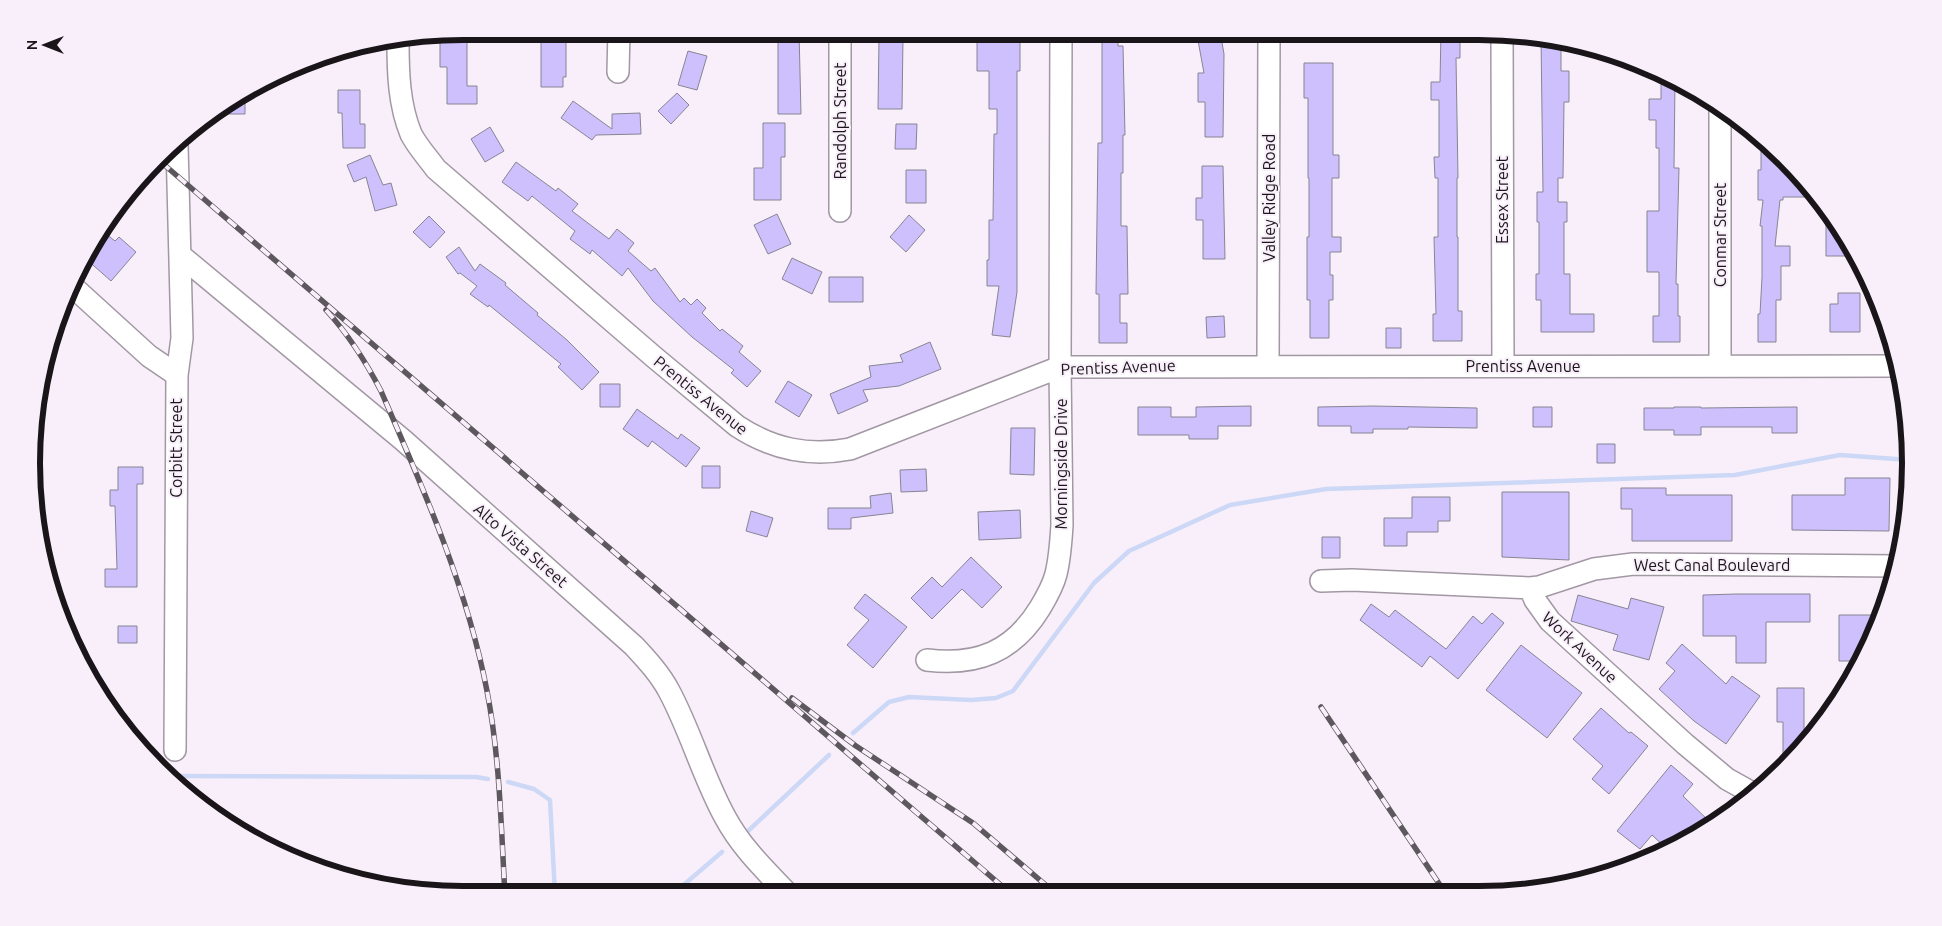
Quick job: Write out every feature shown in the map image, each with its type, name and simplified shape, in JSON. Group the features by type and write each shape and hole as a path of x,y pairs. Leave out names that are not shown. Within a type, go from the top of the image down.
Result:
{"street":[{"path":"618,72 619,40"},
{"name":"Randolph Street","path":"840,40 840,211"},
{"name":"Morningside Drive","path":"927,660 948,663 969,661 989,655 1008,645 1022,633 1046,598 1056,576 1062,525 1060,366 1061,40"},
{"name":"Valley Ridge Road","path":"1268,366 1269,40"},
{"name":"Essex Street","path":"1502,41 1502,366"},
{"name":"Prentiss Avenue","path":"398,45 398,75 402,102 412,134 426,156 447,180 737,426 767,443 801,452 834,452 850,449 1060,366 1891,366"},
{"name":"Conmar Street","path":"1720,115 1720,366"},
{"name":"Corbitt Street","path":"175,750 177,375 182,338 177,151"},
{"name":"Alto Vista Street","path":"180,255 403,440 634,646 646,659 668,690 690,735 716,800 737,836 749,853 780,886"},
{"path":"77,290 149,356 177,375"},
{"name":"West Canal Boulevard","path":"1530,588 1548,585 1594,569 1633,564 1889,566"},
{"path":"1321,581 1352,580 1530,588"},
{"name":"Work Avenue","path":"1530,588 1535,600 1550,621 1685,744 1727,778 1747,790"}],"building":[{"path":"467,40 467,86 477,86 477,104 447,104 447,67 440,67 440,41"},
{"path":"778,40 799,40 801,114 778,114"},
{"path":"879,40 903,40 902,109 878,109"},
{"path":"1102,40 1118,40 1118,46 1123,46 1125,135 1123,135 1123,173 1121,173 1121,226 1127,226 1128,294 1120,294 1120,323 1127,323 1127,343 1099,343 1099,294 1096,294 1098,143 1102,143"},
{"path":"1198,40 1222,40 1224,54 1223,137 1205,137 1205,102 1198,102 1198,73 1204,73"},
{"path":"1441,40 1460,40 1460,58 1456,58 1457,237 1458,311 1462,311 1462,341 1433,341 1433,314 1436,314 1434,237 1438,237 1438,178 1435,178 1434,157 1439,157 1439,100 1431,100 1431,82 1440,82"},
{"path":"541,41 566,41 566,77 563,77 563,87 541,87"},
{"path":"977,42 1020,42 1020,71 1017,71 1017,292 1010,337 992,335 999,286 987,286 987,260 989,260 989,220 993,220 994,134 997,134 997,109 989,109 989,71 977,71"},
{"path":"1541,45 1561,48 1561,71 1569,71 1569,102 1564,102 1563,178 1558,178 1558,202 1567,202 1567,222 1564,222 1564,274 1570,274 1570,314 1594,314 1594,332 1541,332 1541,300 1536,300 1536,274 1539,274 1537,192 1543,192"},
{"path":"688,51 707,56 697,90 678,85"},
{"path":"1304,63 1333,63 1333,155 1339,155 1339,178 1332,178 1332,237 1341,237 1341,252 1330,252 1330,275 1333,275 1333,300 1329,300 1329,338 1310,338 1310,300 1307,300 1307,237 1309,237 1308,98 1304,98"},
{"path":"1661,82 1675,89 1674,168 1679,168 1676,284 1678,284 1680,342 1653,342 1653,316 1659,316 1659,272 1647,272 1647,211 1659,211 1659,148 1656,148 1656,120 1649,120 1649,99 1661,99"},
{"path":"338,90 360,90 360,124 365,124 365,148 343,148 342,113 338,113"},
{"path":"677,93 689,105 671,124 658,111"},
{"path":"245,101 245,114 224,114"},
{"path":"573,101 612,129 612,114 640,113 641,134 596,135 592,140 561,118"},
{"path":"763,123 785,123 785,157 781,157 781,200 754,200 754,168 763,168"},
{"path":"896,124 917,124 916,149 895,149"},
{"path":"490,127 504,151 485,162 471,139"},
{"path":"1761,148 1808,197 1783,197 1783,200 1780,200 1775,246 1790,246 1790,266 1781,266 1781,300 1776,300 1776,342 1758,342 1758,314 1760,314 1762,277 1762,226 1760,226 1763,200 1758,200 1758,170 1761,170"},
{"path":"370,155 383,185 391,183 397,205 375,211 366,177 354,182 347,165"},
{"path":"516,162 556,191 558,188 578,204 572,211 609,239 617,229 634,243 628,251 651,271 655,268 680,302 684,298 691,305 697,299 706,308 702,313 720,331 722,329 743,346 739,352 761,371 747,387 731,373 734,370 692,337 653,301 628,268 622,276 592,250 590,254 570,239 575,231 532,196 528,201 502,182"},
{"path":"1202,166 1223,166 1225,259 1203,259 1203,220 1196,220 1196,198 1202,198"},
{"path":"906,170 926,170 926,203 906,203"},
{"path":"777,214 791,244 768,254 754,225"},
{"path":"909,215 925,230 906,252 890,237"},
{"path":"429,216 445,232 430,248 413,232"},
{"path":"1826,221 1847,256 1826,256"},
{"path":"107,235 115,241 119,237 136,252 111,281 91,263"},
{"path":"459,247 475,271 480,264 506,283 505,285 538,313 537,315 567,340 599,372 582,390 558,367 561,364 489,305 488,307 470,294 477,286 460,273 458,274 446,257"},
{"path":"792,258 822,272 812,294 782,279"},
{"path":"829,277 863,277 863,302 829,302"},
{"path":"1838,293 1860,293 1860,332 1830,332 1830,304 1838,304"},
{"path":"1224,316 1225,337 1207,338 1206,317"},
{"path":"1386,328 1401,328 1401,348 1386,348"},
{"path":"930,342 941,369 899,386 863,390 868,401 838,414 830,394 871,377 869,366 903,362 900,355"},
{"path":"788,381 812,395 799,417 775,402"},
{"path":"600,384 620,384 620,407 600,407"},
{"path":"1251,406 1251,426 1218,426 1218,439 1189,439 1189,435 1138,435 1138,407 1171,407 1171,417 1196,417 1196,407"},
{"path":"1318,407 1477,408 1477,428 1408,427 1408,429 1373,429 1373,433 1351,433 1351,426 1318,426"},
{"path":"1533,407 1552,407 1552,427 1533,427"},
{"path":"1797,407 1797,433 1772,433 1772,427 1701,427 1701,435 1674,435 1674,430 1644,430 1644,408"},
{"path":"637,409 678,439 681,434 700,448 686,467 652,441 648,447 623,429"},
{"path":"1011,428 1035,428 1034,475 1010,474"},
{"path":"1597,444 1615,444 1615,463 1597,463"},
{"path":"702,466 720,466 720,488 702,488"},
{"path":"118,467 143,467 143,484 137,484 137,587 105,587 105,569 117,569 115,506 110,506 110,490 118,490"},
{"path":"926,469 927,491 901,492 900,470"},
{"path":"1845,478 1890,478 1889,531 1792,530 1792,495 1845,495"},
{"path":"1621,488 1666,488 1666,495 1732,495 1732,541 1632,541 1632,509 1621,509"},
{"path":"1502,492 1569,492 1569,560 1502,557"},
{"path":"891,493 893,513 851,518 851,529 828,529 828,508 871,508 870,496"},
{"path":"1412,497 1450,497 1450,521 1438,521 1438,532 1407,532 1407,546 1384,546 1384,518 1412,518"},
{"path":"1020,510 1021,538 979,540 978,512"},
{"path":"751,511 773,518 767,537 746,531"},
{"path":"1322,537 1340,537 1340,558 1322,558"},
{"path":"971,557 1002,587 982,608 962,589 932,619 911,598 932,577 942,587"},
{"path":"865,594 907,627 873,668 847,645 869,620 854,608"},
{"path":"1810,594 1810,622 1766,622 1766,663 1736,663 1736,636 1703,636 1703,595"},
{"path":"1578,595 1628,609 1631,598 1664,607 1649,660 1613,650 1618,635 1571,621"},
{"path":"1371,604 1389,617 1395,610 1446,649 1473,616 1482,624 1492,613 1504,623 1458,679 1430,656 1422,667 1360,620"},
{"path":"1839,615 1874,615 1852,661 1839,661"},
{"path":"118,626 137,626 137,643 118,643"},
{"path":"1682,644 1726,684 1732,676 1760,696 1726,744 1694,721 1659,689 1675,671 1666,663"},
{"path":"1521,645 1582,693 1547,738 1486,690"},
{"path":"1777,688 1804,688 1804,734 1783,757 1783,722 1777,722"},
{"path":"1601,708 1629,733 1631,732 1648,746 1609,794 1592,779 1603,766 1573,739"},
{"path":"1671,765 1693,784 1683,796 1707,819 1662,844 1652,835 1640,849 1617,831"}],"waterway":[{"path":"853,733 889,702 909,697 971,700 996,698 1013,691 1094,583 1129,551 1230,505 1326,489 1735,475 1840,455 1902,459"},
{"path":"748,831 829,755"},
{"path":"179,776 476,777 488,779"},
{"path":"508,782 534,789 550,800 555,886"},
{"path":"682,886 722,852"}],"railway":[{"path":"164,164 1002,886"},
{"path":"326,310 356,349 381,391 428,501 468,614 487,691 495,742 504,886"},
{"path":"792,698 856,746 973,823 1047,886"},
{"path":"1321,707 1441,886"}]}
